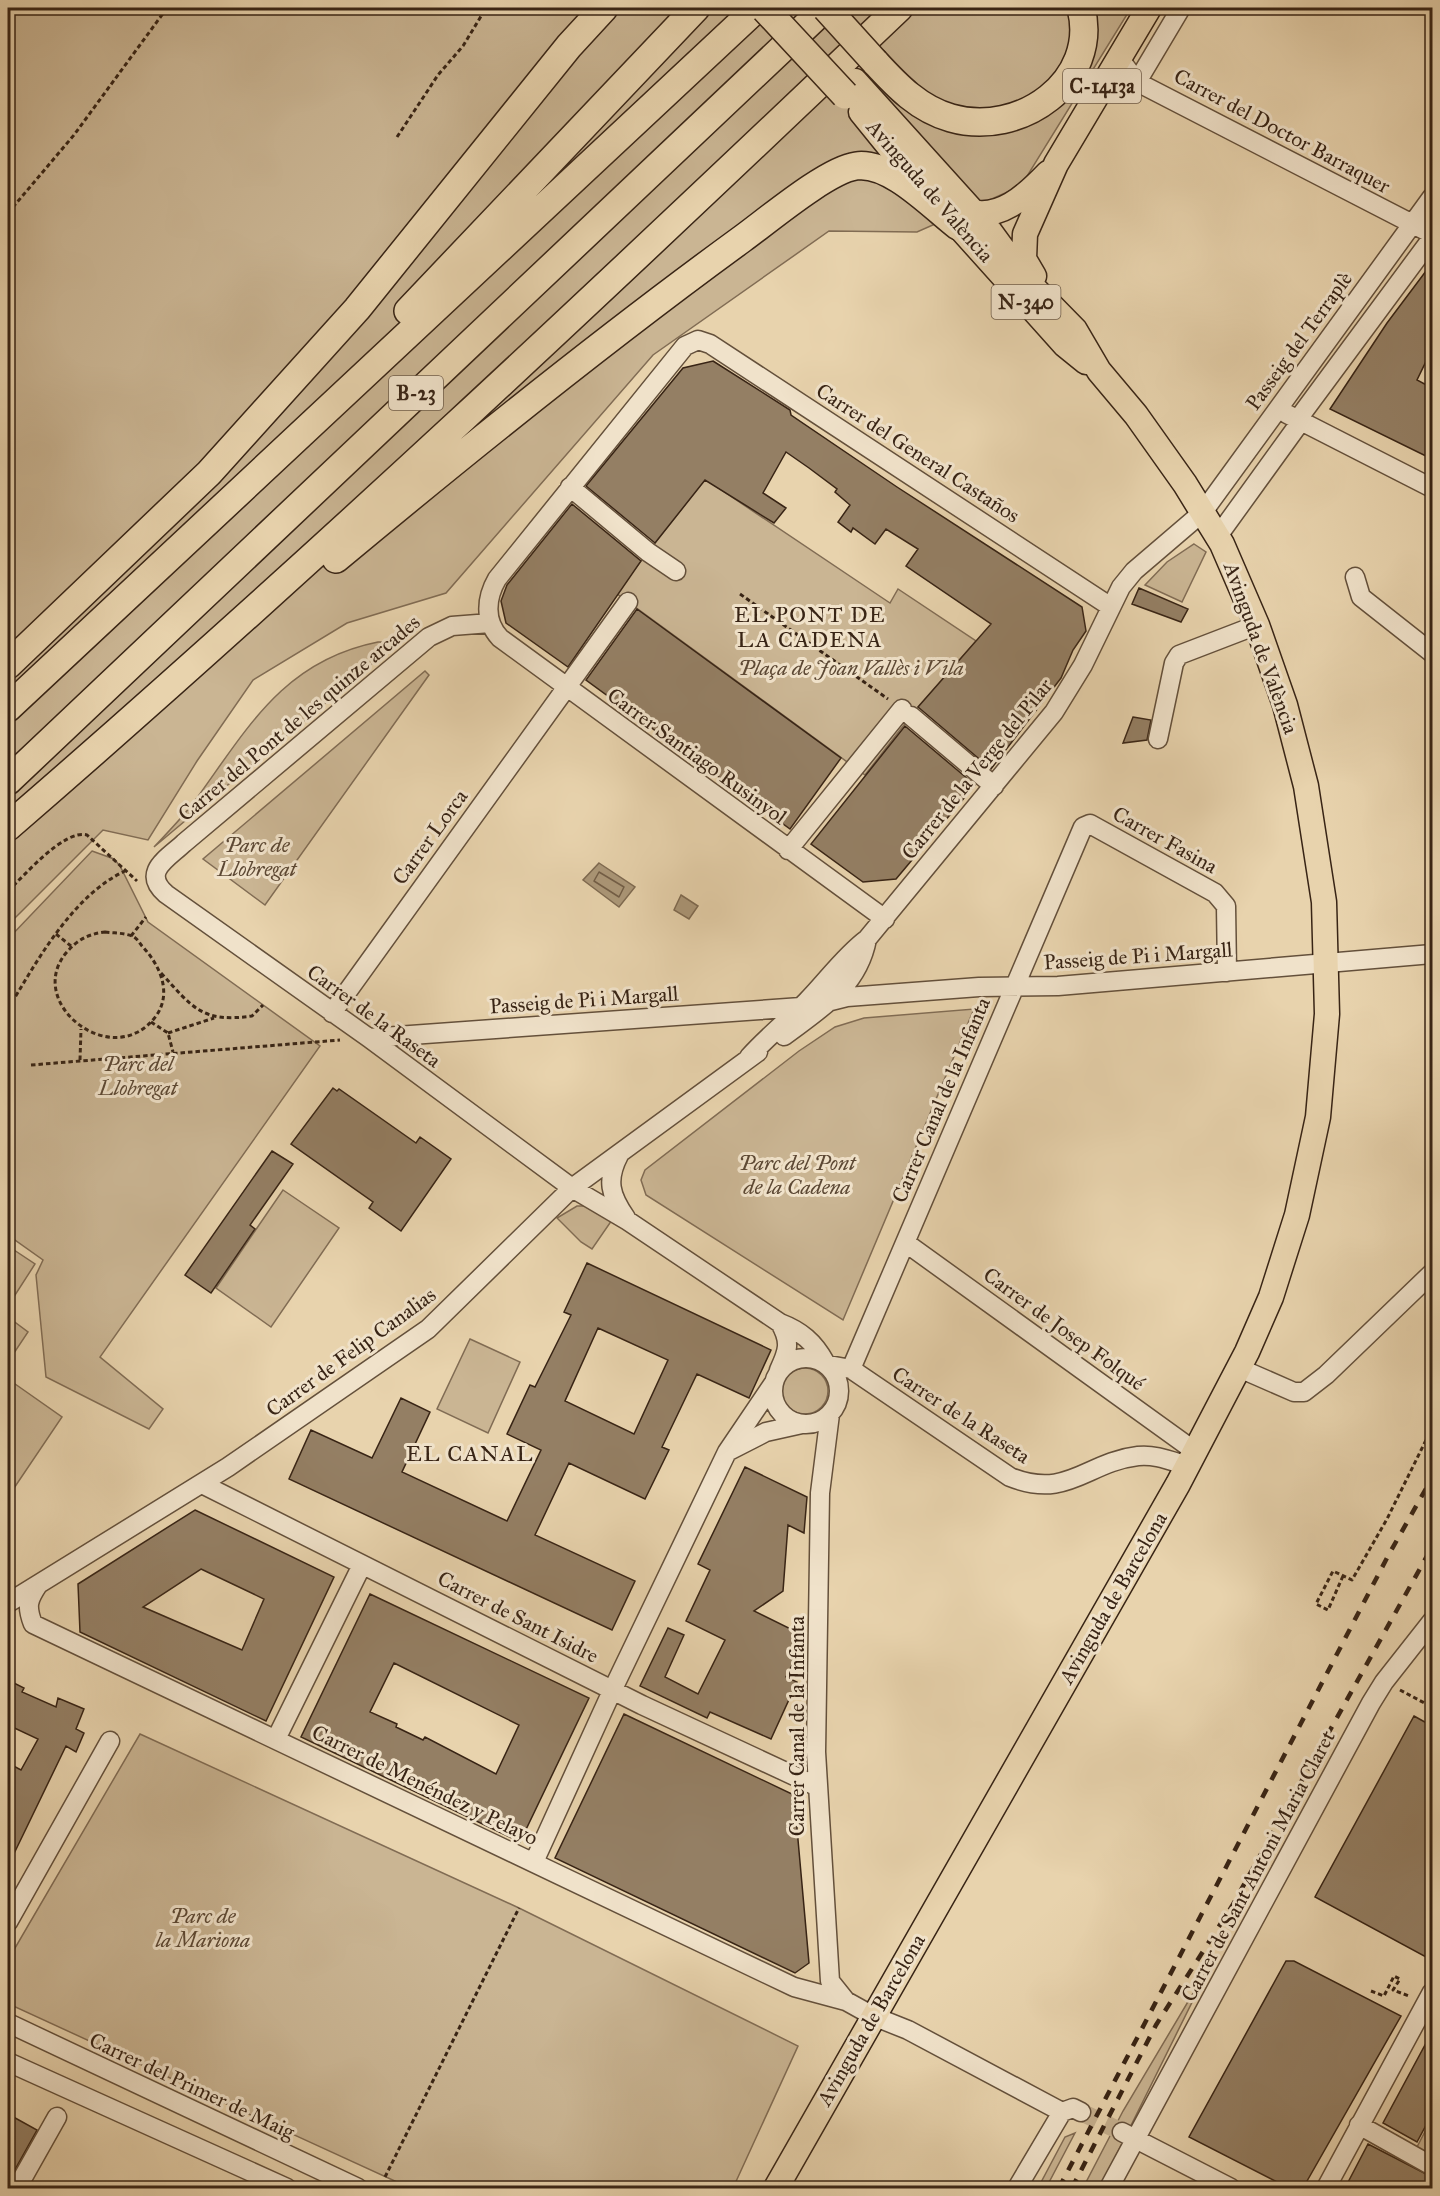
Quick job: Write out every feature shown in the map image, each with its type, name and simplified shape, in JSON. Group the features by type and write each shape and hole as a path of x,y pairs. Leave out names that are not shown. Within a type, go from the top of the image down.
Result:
{"highway":[{"path":"569,46 594,8"},
{"path":"8,666 209,473 357,309 569,46 604,8"},
{"path":"349,388 390,329 696,8"},
{"name":"B-23","path":"8,708 758,8"},
{"name":"Avinguda de València","path":"764,8 850,88"},
{"name":"Avinguda de València","path":"790,8 850,88"},
{"path":"825,8 901,90 932,112 954,119 975,121 1018,115 1059,92 1072,76 1081,57 1086,33 1081,8"},
{"name":"B-23","path":"8,780 825,8"},
{"path":"8,827 148,706 344,528 898,8"},
{"path":"148,706 252,630 464,452 603,342 827,179 857,166 877,167 967,220"}],"main road":[{"name":"C-1413a","path":"1056,308 1024,259 1022,248 1025,234 1056,164 1149,8"},
{"name":"Avinguda de València","path":"850,88 875,128 908,171 967,220 1065,345 1099,371"},
{"name":"Avinguda de València","path":"850,88 967,220 1056,308 1075,330 1099,371 1161,449 1222,544 1257,625 1285,705 1306,786 1324,902 1327,964"},
{"name":"C-1413a","path":"967,220 1013,205 1056,164"},
{"name":"Avinguda de Barcelona","path":"776,2188 1192,1459 1239,1368 1274,1286 1297,1215 1308,1170 1324,1061 1327,964"}],"street":[{"path":"1137,82 1181,8"},
{"name":"Carrer del Doctor Barraquer","path":"1119,58 1137,82 1413,224 1431,238"},
{"name":"Passeig del Terraplè","path":"1203,512 1432,197"},
{"path":"1223,529 1431,238"},
{"name":"Carrer del General Castaños","path":"570,487 685,346 698,340 710,345 1111,607"},
{"path":"1278,409 1432,488"},
{"path":"490,623 489,598 497,579 570,487 648,552 676,571"},
{"name":"Carrer de la Verge del Pilar","path":"801,1007 885,919 994,786 1071,687 1121,587 1134,571 1203,512"},
{"path":"1355,577 1361,597 1432,653"},
{"name":"Carrer Lorca","path":"332,1013 627,602"},
{"name":"Carrer Santiago Rusinyol","path":"490,623 500,638 565,687 885,919"},
{"name":"Carrer del Pont de les quinze arcades","path":"154,878 158,867 184,843 429,637 452,626 490,623"},
{"path":"1158,739 1174,663 1179,656 1257,625"},
{"path":"788,850 906,713 994,786"},
{"name":"Carrer Fasina","path":"1083,826 1090,824 1215,893 1226,906 1227,972"},
{"name":"Carrer Canal de la Infanta","path":"851,1369 1083,826"},
{"name":"Carrer de la Raseta","path":"154,878 166,894 369,1038 572,1188 594,1188 628,1221 780,1323 804,1335 818,1348 827,1364"},
{"name":"Carrer de la Verge del Pilar","path":"839,997 859,965 867,939"},
{"name":"Passeig de Pi i Margall","path":"839,997 1013,986 1058,986 1432,954"},
{"name":"Carrer de la Verge del Pilar","path":"839,997 836,984 846,972 849,955"},
{"name":"Carrer de Felip Canalias","path":"8,1603 42,1580 202,1484 428,1329 572,1188 749,1057 774,1044 839,997"},
{"name":"Passeig de Pi i Margall","path":"369,1038 801,1007"},
{"name":"Carrer de Felip Canalias","path":"749,1057 769,1034 801,1007"},
{"name":"Carrer de la Raseta","path":"620,1154 610,1173 611,1184 618,1206 628,1221"},
{"name":"Carrer de Josep Folqué","path":"906,1243 1192,1459"},
{"path":"1239,1368 1294,1392 1304,1392 1326,1375 1432,1273"},
{"path":"534,1862 612,1690 727,1452 775,1379 789,1350 786,1334 780,1323"},
{"path":"802,1424 782,1415 773,1395 775,1379 788,1364 801,1358 813,1358 827,1364 851,1369"},
{"path":"727,1452 766,1432 802,1424 813,1424 830,1414 837,1405 840,1386 827,1364"},
{"name":"Carrer de la Raseta","path":"851,1369 1010,1477 1028,1484 1044,1486 1064,1483 1126,1458 1139,1456 1192,1459"},
{"name":"Carrer Canal de la Infanta","path":"830,1414 820,1493 816,1786 827,1971 832,1987 846,2001 873,2016 908,2030 1062,2112"},
{"name":"Carrer de Sant Isidre","path":"202,1484 612,1690 816,1786"},
{"path":"276,1739 362,1565"},
{"name":"Carrer de Menéndez y Pelayo","path":"42,1580 29,1599 27,1609 33,1624 794,1987 846,2001"},
{"name":"Carrer de Sant Antoni Maria Claret","path":"1109,2188 1129,2135 1155,2109 1371,1703 1384,1682 1432,1621"},
{"path":"8,1922 110,1741"},
{"path":"1326,2188 1431,1995"},
{"name":"Carrer del Primer de Maig","path":"8,2023 358,2188"},
{"path":"8,2062 287,2188"},
{"path":"1017,2188 1062,2112 1073,2108 1081,2112"},
{"path":"17,2188 57,2117"},
{"path":"1359,2125 1432,2166"},
{"path":"1129,2135 1231,2188"}],"path":[{"path":"8,213 74,135 167,8"},
{"path":"397,137 438,75 463,46 486,8"},
{"path":"740,594 906,713"},
{"path":"8,891 65,838 80,833 93,840 125,871 114,876 94,893 56,934 8,1009"},
{"path":"131,936 146,917"},
{"path":"160,972 164,999 151,1022 135,1033 121,1037 81,1029 63,1007 55,977 63,957 75,942 95,933 131,936 151,956 160,972 196,1008 213,1018"},
{"path":"56,934 71,947"},
{"path":"168,1033 213,1018 252,1016 263,1005"},
{"path":"151,1022 168,1033 173,1052"},
{"path":"80,1060 81,1029"},
{"path":"31,1065 369,1038"},
{"path":"1342,1576 1328,1610 1316,1604 1333,1572 1352,1580 1387,1519 1432,1428"},
{"path":"1394,1686 1432,1707"},
{"path":"385,2177 519,1908"},
{"path":"1371,1991 1384,1995 1394,1976 1401,1979 1393,1990 1405,1996 1431,1995"}],"green space":[{"path":"15,8 1131,8 1021,186 917,232 829,231 653,355 446,593 347,623 253,680 197,761 148,840 103,830 8,925 8,23"},
{"name":"Plaça de Joan Vallès i Vila","path":"705,479 890,603 898,589 976,641 911,716 865,775 616,593"},
{"path":"1194,544 1206,552 1182,602 1145,585 1167,562"},
{"path":"378,642 398,642 154,847 189,808 250,725 291,682 316,665 345,651"},
{"name":"Parc de Llobregat","path":"425,671 429,675 265,905 203,859"},
{"name":"Parc del Llobregat","path":"92,851 114,859 120,866 148,922 320,1046 100,1357 163,1409 149,1429 46,1377 36,1275 43,1260 8,1235 8,939"},
{"name":"Parc del Pont de la Cadena","path":"974,1009 843,1320 646,1195 641,1180 645,1170 799,1051 835,1027 864,1018"},
{"path":"283,1190 339,1228 271,1327 216,1288"},
{"path":"577,1206 589,1206 612,1220 592,1249 581,1242 557,1218"},
{"path":"8,1246 35,1264 8,1306"},
{"path":"8,1317 28,1332 8,1362"},
{"path":"470,1339 520,1362 488,1433 437,1409"},
{"path":"805,1368 821,1375 828,1391 821,1407 805,1414 789,1407 782,1391 789,1375"},
{"path":"8,1379 62,1417 8,1497"},
{"name":"Parc de la Mariona","path":"140,1734 519,1908 798,2046 733,2188 410,2188 11,2005 8,1997 8,1960"},
{"path":"1214,1958 1100,2188 1083,2188 1123,2111"},
{"path":"1432,2118 1432,2160 1416,2149"},
{"path":"1075,2133 1046,2188 1038,2188 1065,2137"}],"water":[{"path":"599,863 635,887 619,907 583,880"},
{"path":"681,895 698,906 689,919 674,910"}],"building":[{"path":"1432,263 1432,349 1417,380 1432,388 1432,459 1330,409 1387,323"},
{"path":"713,361 790,410 791,415 897,487 1082,607 1086,631 1073,650 1061,678 991,769 918,707 991,624 906,566 918,549 886,529 875,544 853,528 851,532 838,522 850,505 835,492 837,489 809,468 786,452 763,493 786,508 774,523 705,480 655,543 586,486 683,368"},
{"path":"572,504 641,561 568,667 506,623 501,601 507,585"},
{"path":"1139,588 1188,609 1181,622 1132,604"},
{"path":"637,609 841,758 790,829 586,680"},
{"path":"1133,717 1151,720 1147,740 1123,743"},
{"path":"905,726 975,785 896,879 863,882 811,844"},
{"path":"333,1088 337,1091 339,1089 416,1143 420,1137 451,1159 401,1231 369,1208 373,1202 291,1144"},
{"path":"272,1151 293,1164 250,1225 255,1229 211,1293 185,1275"},
{"path":"587,1263 771,1350 749,1398 697,1374 662,1447 669,1450 645,1499 569,1463 535,1535 635,1581 612,1630 289,1479 311,1430 372,1458 401,1398 430,1412 402,1472 507,1521 541,1450 507,1434 530,1385 535,1387 571,1315 564,1312","holes":["598,1328 668,1360 634,1434 565,1401"]},
{"path":"745,1467 807,1497 804,1533 788,1525 783,1591 754,1611 803,1635 797,1647 801,1648 786,1677 797,1682 771,1739 710,1712 707,1718 640,1686 668,1628 684,1635 665,1677 698,1694 725,1640 686,1621 710,1570 698,1564"},
{"path":"195,1510 334,1577 266,1721 80,1632 78,1584","holes":["201,1569 264,1599 242,1650 143,1607"]},
{"path":"370,1594 589,1698 520,1842 301,1737","holes":["394,1663 519,1725 496,1774 425,1737 423,1740 396,1727 397,1724 370,1712"]},
{"path":"8,1680 24,1688 22,1692 56,1707 58,1698 84,1709 76,1729 84,1733 76,1752 66,1746 8,1866 8,1763 21,1770 38,1739 8,1725"},
{"path":"624,1714 794,1795 809,1963 795,1973 555,1858"},
{"path":"1414,1716 1432,1726 1432,1945 1426,1957 1315,1897"},
{"path":"1286,1961 1294,1961 1401,2016 1303,2188 1289,2188 1189,2137"},
{"path":"1432,2032 1432,2114 1417,2142 1383,2123"},
{"path":"8,2114 37,2130 8,2182"},
{"path":"1368,2144 1432,2177 1432,2188 1345,2188"}],"tunnel":[{"path":"1081,2112 1122,2132"}],"railway":[{"path":"1059,2188 1388,1556 1432,1478"},
{"path":"1072,2188 1156,2025 1232,1906 1432,1547"}],"district":[{"name":"EL PONT DE LA CADENA","path":"810,626"},
{"name":"EL CANAL","path":"470,1453"}]}
